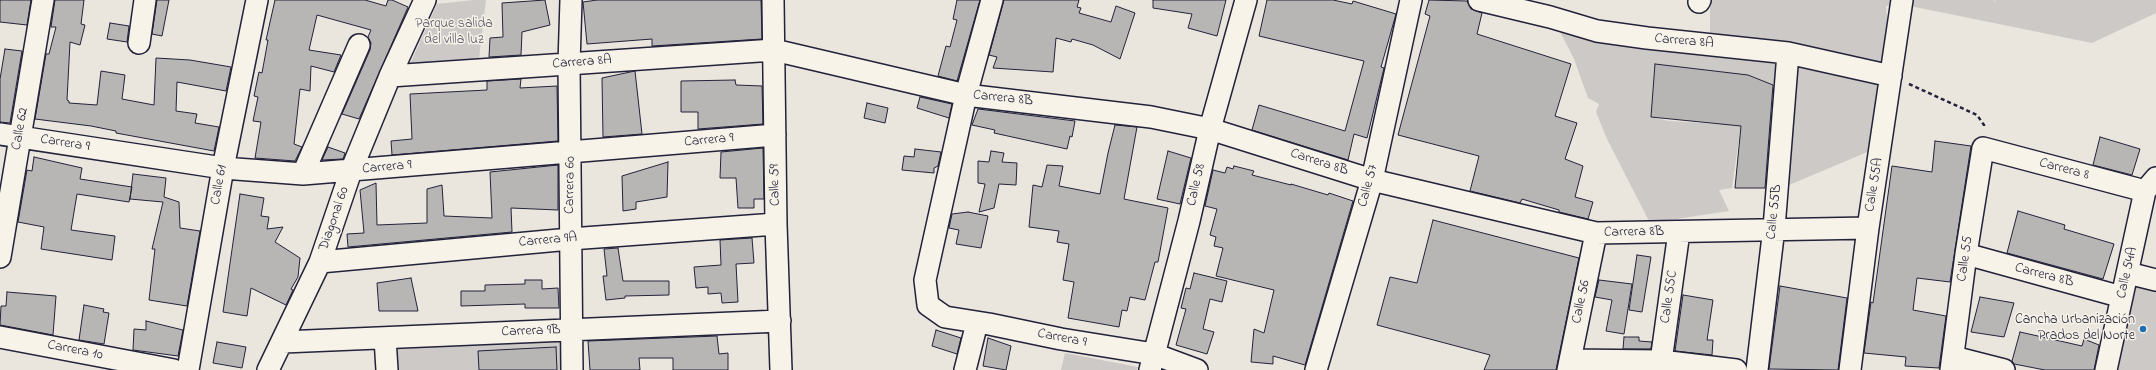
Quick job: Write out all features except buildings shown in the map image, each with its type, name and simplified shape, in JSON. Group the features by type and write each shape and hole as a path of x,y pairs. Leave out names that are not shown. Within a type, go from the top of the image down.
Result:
{"street":[{"name":"Calle 62","path":"0,257 10,135 43,0"},
{"path":"139,43 145,0"},
{"name":"Calle 61","path":"188,370 222,168 257,0"},
{"name":"Diagonal 60","path":"268,370 283,342 320,262 351,171 390,76 425,0"},
{"name":"Carrera 60","path":"571,0 569,64 572,370"},
{"name":"Calle 59","path":"773,0 776,224 781,370"},
{"path":"966,95 992,0"},
{"name":"Calle 58","path":"1152,362 1189,221 1210,129 1246,0"},
{"name":"Calle 57","path":"1316,370 1372,180 1411,0"},
{"name":"Carrera 8A","path":"1479,0 1550,16 1597,31 1647,38 1788,53 1891,76"},
{"name":"Calle 55A","path":"1850,370 1868,228 1902,0"},
{"path":"303,174 359,45"},
{"name":"Carrera 8A","path":"390,76 774,50"},
{"name":"Carrera 8B","path":"774,50 966,95 1144,116 1210,129 1372,180 1596,233 1679,232 1774,228 1868,228"},
{"name":"Calle 55B","path":"1757,370 1774,228 1788,53"},
{"name":"Carrera 9","path":"966,95 925,280 928,305 945,317 1061,340 1152,362 1198,370"},
{"name":"Carrera 9","path":"10,135 222,168 303,174 775,136"},
{"name":"Carrera 8","path":"1983,148 2151,185"},
{"name":"Calle 55","path":"1952,364 1966,254 1983,148"},
{"name":"Calle 54A","path":"2106,370 2122,297 2151,185"},
{"name":"Carrera 9A","path":"320,262 570,239 776,224"},
{"name":"Calle 55C","path":"1661,362 1679,232"},
{"name":"Calle 56","path":"1568,365 1596,233"},
{"name":"Carrera 8B","path":"1966,254 2122,297"},
{"path":"2128,273 2156,280"},
{"name":"Carrera 9B","path":"283,342 780,321"},
{"path":"965,370 977,323"},
{"name":"Carrera 10","path":"0,337 174,370"},
{"path":"385,338 387,370"},
{"path":"1568,365 1661,362 1736,370"},
{"path":"1952,364 2004,370"}],"path":[{"path":"1891,76 1977,115 1984,125 1983,148"}],"green space":[{"name":"Parque salida del villa luz","path":"486,0 479,59 410,64 437,4"},
{"path":"1710,0 1900,0 1899,6 1886,6 1891,61 1879,147 1775,191 1779,87 1748,75 1732,188 1719,190 1729,211 1650,223 1607,139 1596,112 1599,104 1588,98 1574,59 1557,26 1562,32 1575,34 1710,38","holes":["1655,64 1723,72 1719,124 1669,121 1651,117"]},
{"path":"1905,0 1994,0 1996,4 1995,0 2156,0 2156,13 2092,43 1905,5"},
{"path":"2136,282 2156,287 2156,370 2114,370"},
{"path":"563,342 564,370 394,370 393,345"},
{"path":"1065,353 1138,367 1137,370 1061,370"}],"place":[{"name":"Cancha Urbanización Prados del Norte","path":"2143,329"}]}
